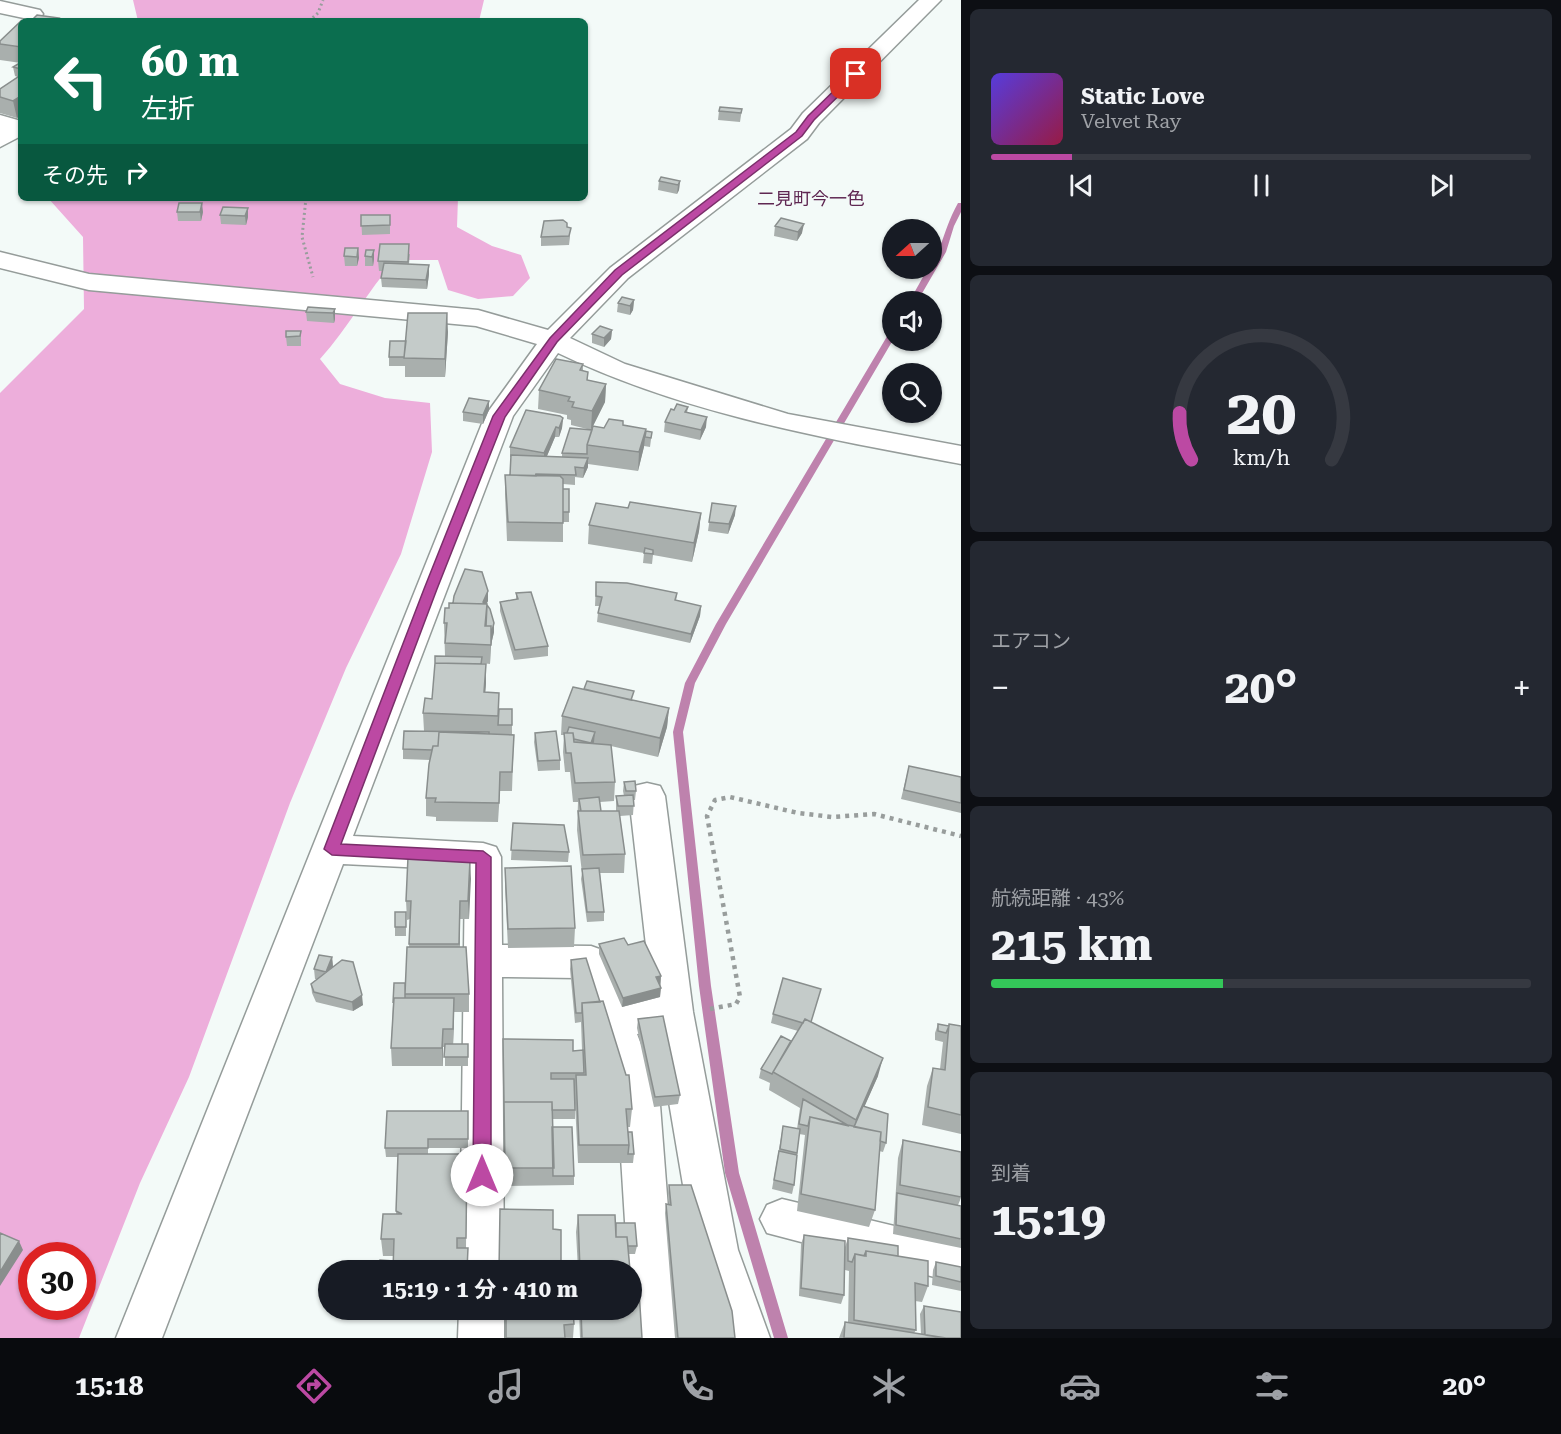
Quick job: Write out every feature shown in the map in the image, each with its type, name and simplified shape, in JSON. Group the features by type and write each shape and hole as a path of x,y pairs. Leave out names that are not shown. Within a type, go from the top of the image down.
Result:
{"street":[{"path":"138,1338 332,849 430,589 499,416 554,340 619,273 799,134 811,118 932,0"},
{"path":"0,7 33,14"},
{"path":"0,122 18,127"},
{"path":"0,140 18,128"},
{"path":"0,261 89,282 478,318 554,340 615,370 783,422 961,455"},
{"path":"647,796 673,1012 716,1250 747,1338"},
{"path":"332,849 483,857 482,1260"},
{"path":"483,961 591,962 638,1092 655,1338"},
{"path":"612,1021 673,1012"},
{"path":"782,1219 961,1263"},
{"path":"482,1320 482,1338"}],"path":[{"path":"312,18 318,13 323,0"},
{"path":"305,201 301,216 304,251 312,263 316,302"},
{"path":"724,1008 736,1004 740,997 707,816 715,800 730,797 798,813 832,817 874,814 961,836"}],"shaded area":[{"path":"133,0 484,0 480,18 137,18"},
{"path":"51,201 458,201 457,227 492,246 521,255 530,278 513,296 478,299 448,290 438,260 395,260 320,359 340,384 385,398 430,403 432,452 401,554 346,668 290,803 189,1077 140,1183 96,1295 96,1242 18,1242 18,1320 86,1320 79,1338 0,1338 0,393 84,309 83,237"}],"building":[{"path":"37,15 59,18 34,18"},
{"path":"18,24 18,47 0,44 0,41"},
{"path":"18,77 18,98 13,101 0,97 0,89"},
{"path":"720,107 742,109 741,113 719,111"},
{"path":"661,177 680,181 678,185 659,181"},
{"path":"179,203 202,203 200,212 177,212"},
{"path":"223,207 248,208 245,216 220,215"},
{"path":"361,215 390,215 390,225 361,226"},
{"path":"781,218 804,224 798,232 775,226"},
{"path":"563,220 567,223 567,227 571,228 569,236 541,237 544,221"},
{"path":"380,244 409,244 408,262 378,261"},
{"path":"345,248 358,248 357,257 344,256"},
{"path":"366,250 374,250 372,257 365,256"},
{"path":"384,263 429,265 426,280 381,278"},
{"path":"622,297 634,300 630,306 618,303"},
{"path":"308,307 335,309 333,313 306,312"},
{"path":"408,313 447,313 445,359 404,358"},
{"path":"600,326 612,330 604,338 592,334"},
{"path":"286,331 301,331 300,336 286,337"},
{"path":"390,341 406,341 404,357 389,357"},
{"path":"556,359 583,364 580,370 588,372 587,380 606,384 592,411 572,407 574,402 568,401 570,397 539,390"},
{"path":"469,398 489,401 483,415 463,412"},
{"path":"677,404 688,407 685,412 707,417 701,430 665,422 671,409 674,410"},
{"path":"526,410 563,418 559,428 556,427 544,453 510,447"},
{"path":"609,419 623,421 623,425 646,429 639,452 587,445 593,426 604,428"},
{"path":"570,428 592,430 587,445 587,454 562,453"},
{"path":"646,431 652,432 651,438 645,437"},
{"path":"511,455 588,458 584,468 575,467 576,475 510,475"},
{"path":"505,475 560,476 563,479 563,523 508,522"},
{"path":"563,489 569,489 569,512 563,512"},
{"path":"630,502 701,513 694,543 589,525 596,503 628,508"},
{"path":"712,503 736,506 729,524 709,522"},
{"path":"645,548 653,550 653,554 644,553"},
{"path":"465,569 482,572 488,591 483,602 485,604 453,603"},
{"path":"596,582 627,583 677,593 675,600 701,606 691,634 598,613 602,597 596,596"},
{"path":"531,592 548,646 515,650 500,602 518,599 516,593"},
{"path":"449,603 487,604 485,626 491,626 491,645 445,643 447,623 444,623 445,608 449,608"},
{"path":"487,605 494,623 491,635 491,626 486,626"},
{"path":"435,656 482,657 481,664 435,663"},
{"path":"435,663 486,664 484,692 499,693 498,716 423,713 425,698 432,699"},
{"path":"587,681 634,691 631,700 584,689"},
{"path":"573,687 669,708 660,738 562,716"},
{"path":"499,709 512,709 512,725 498,725"},
{"path":"569,727 595,732 591,743 574,739 573,733 567,733"},
{"path":"404,731 489,732 489,734 439,732 438,746 433,746 432,750 403,749"},
{"path":"556,731 560,760 538,761 535,733"},
{"path":"439,732 514,735 512,772 500,772 499,803 435,802 436,798 426,798 429,764 433,746 438,746"},
{"path":"564,733 573,733 574,742 611,745 615,782 575,783 571,753 566,753"},
{"path":"909,766 961,777 961,803 904,790"},
{"path":"635,781 636,791 626,791 624,782"},
{"path":"633,795 634,806 618,806 616,796"},
{"path":"599,797 601,811 581,811 579,799"},
{"path":"578,811 619,811 625,854 583,855"},
{"path":"513,823 564,825 569,852 511,850"},
{"path":"442,856 442,857 413,857"},
{"path":"408,857 461,857 461,860 470,860 468,901 460,901 459,944 409,944 411,901 406,901"},
{"path":"571,866 575,928 508,929 505,868"},
{"path":"599,868 604,912 587,912 582,869"},
{"path":"395,912 406,912 406,927 395,927"},
{"path":"624,938 628,945 644,941 661,976 656,977 661,988 623,998 599,944"},
{"path":"407,947 466,947 469,994 405,994"},
{"path":"319,955 332,957 326,972 314,969"},
{"path":"586,958 600,1002 582,1003 582,1013 576,1013 571,960"},
{"path":"342,960 353,962 362,995 352,1002 314,992 311,984"},
{"path":"783,978 821,989 811,1022 805,1019 803,1023 773,1014"},
{"path":"394,983 405,983 405,998 394,998 393,1003"},
{"path":"394,998 454,998 453,1029 443,1029 442,1048 391,1048"},
{"path":"603,1001 626,1075 629,1075 632,1109 626,1109 629,1145 579,1145 576,1075 586,1075 582,1003"},
{"path":"663,1016 680,1095 655,1097 638,1019"},
{"path":"805,1019 883,1058 856,1120 773,1072"},
{"path":"938,1024 949,1026 946,1033 938,1031"},
{"path":"949,1024 961,1026 961,1115 928,1107 933,1068 945,1070"},
{"path":"781,1036 791,1041 772,1074 761,1069"},
{"path":"503,1039 573,1040 573,1051 583,1050 584,1073 551,1073 551,1079 574,1079 575,1110 552,1110 552,1102 504,1102"},
{"path":"445,1044 468,1044 468,1057 444,1057"},
{"path":"803,1099 849,1126 810,1117 808,1126 799,1124"},
{"path":"504,1102 552,1102 554,1168 505,1168"},
{"path":"863,1106 888,1114 886,1143 880,1141 881,1132 854,1127"},
{"path":"387,1111 468,1111 468,1139 428,1139 428,1148 385,1148"},
{"path":"810,1117 881,1132 875,1210 801,1194"},
{"path":"783,1126 800,1129 797,1153 780,1149"},
{"path":"552,1127 572,1127 574,1176 553,1176"},
{"path":"628,1132 632,1132 634,1154 628,1154"},
{"path":"903,1140 961,1152 961,1197 900,1185"},
{"path":"779,1151 797,1155 794,1185 774,1180"},
{"path":"398,1154 467,1154 466,1238 457,1238 457,1248 468,1248 467,1260 393,1260 394,1239 381,1239 383,1214 402,1214 396,1211"},
{"path":"669,1185 691,1185 732,1311 735,1338 678,1338 666,1204 671,1205"},
{"path":"897,1193 961,1206 961,1239 896,1225"},
{"path":"500,1209 553,1210 553,1229 561,1230 561,1260 499,1260"},
{"path":"578,1215 615,1215 616,1237 627,1237 629,1260 580,1260"},
{"path":"616,1223 635,1223 637,1246 628,1246 627,1237 616,1237"},
{"path":"0,1233 19,1241 0,1272"},
{"path":"804,1235 845,1241 844,1295 801,1288"},
{"path":"848,1238 898,1246 898,1256 866,1251 864,1256 855,1254 852,1262 848,1261"},
{"path":"866,1251 928,1261 928,1286 915,1283 916,1330 854,1320 855,1254 866,1256"},
{"path":"936,1262 961,1267 961,1282 936,1276"},
{"path":"924,1306 961,1312 961,1338 925,1335"},
{"path":"506,1320 574,1320 574,1324 564,1325 565,1338 506,1338"},
{"path":"581,1320 641,1320 642,1338 582,1338"},
{"path":"845,1322 946,1338 844,1338"}],"waterway":[{"path":"919,291 942,252 950,226 961,205"},
{"path":"781,1338 732,1173 705,986 678,732 690,683 721,624 883,351"}],"district":[{"name":"二見町今一色","path":"811,198"}],"route":[{"path":"482,1175 483,857 332,849 430,589 499,416 554,340 619,273 799,134 811,118 856,74"}]}
